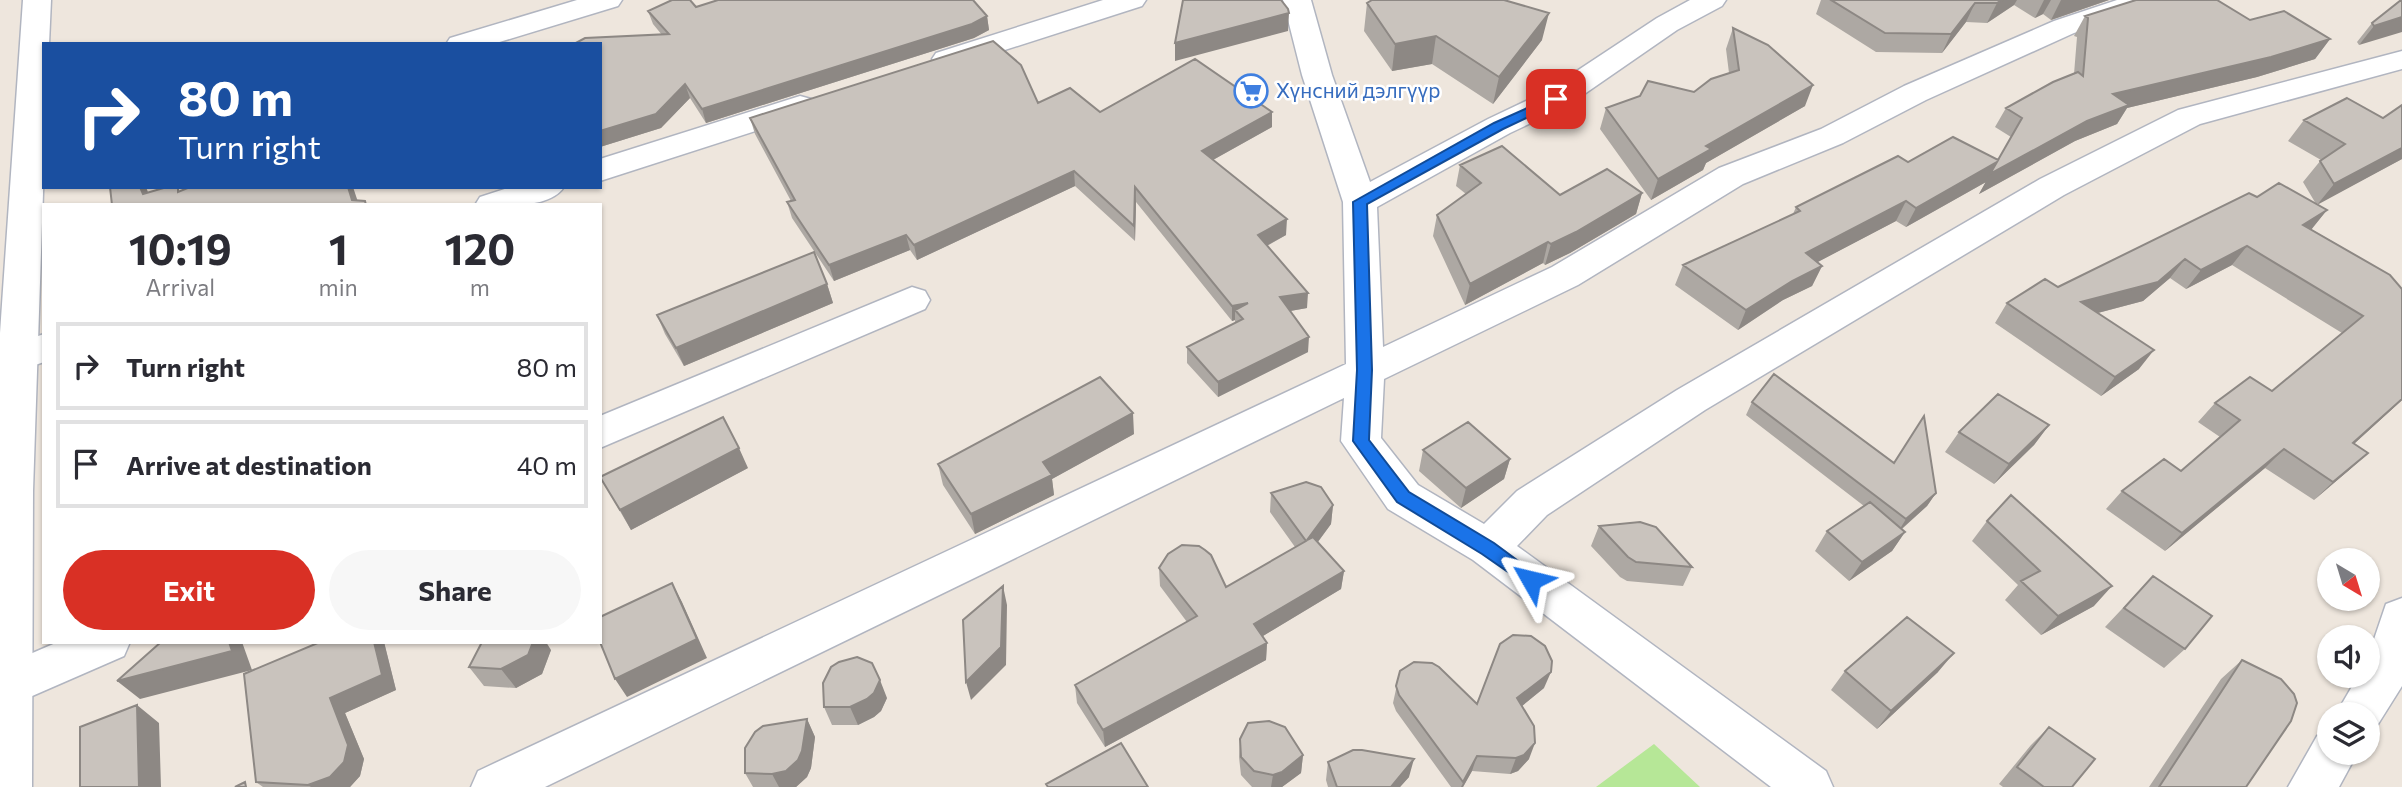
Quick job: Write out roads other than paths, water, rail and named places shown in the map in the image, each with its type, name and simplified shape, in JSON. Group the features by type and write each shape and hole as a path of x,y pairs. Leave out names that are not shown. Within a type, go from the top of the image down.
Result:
{"street":[{"path":"8,787 7,685 20,356 35,175 37,0"},
{"path":"468,42 608,0"},
{"path":"919,68 1132,0"},
{"path":"1297,0 1317,75 1360,202 1365,370 1361,441 1403,497 1488,548 1809,787"},
{"path":"1360,202 1499,126 1556,99 1667,24 1712,0"},
{"path":"495,787 1565,276 1731,176 1832,136 1915,93 2064,27 2146,0"},
{"path":"1488,548 1532,503 1691,400 2052,187 2189,117 2402,60"},
{"path":"602,169 826,98"},
{"path":"498,203 541,189"},
{"path":"602,432 912,300"},
{"path":"2367,702 2386,672 2402,617"},
{"path":"7,685 103,644"},
{"path":"2312,787 2326,765"}],"place":[{"name":"Хүнсний дэлгүүр","path":"1251,91"}]}
